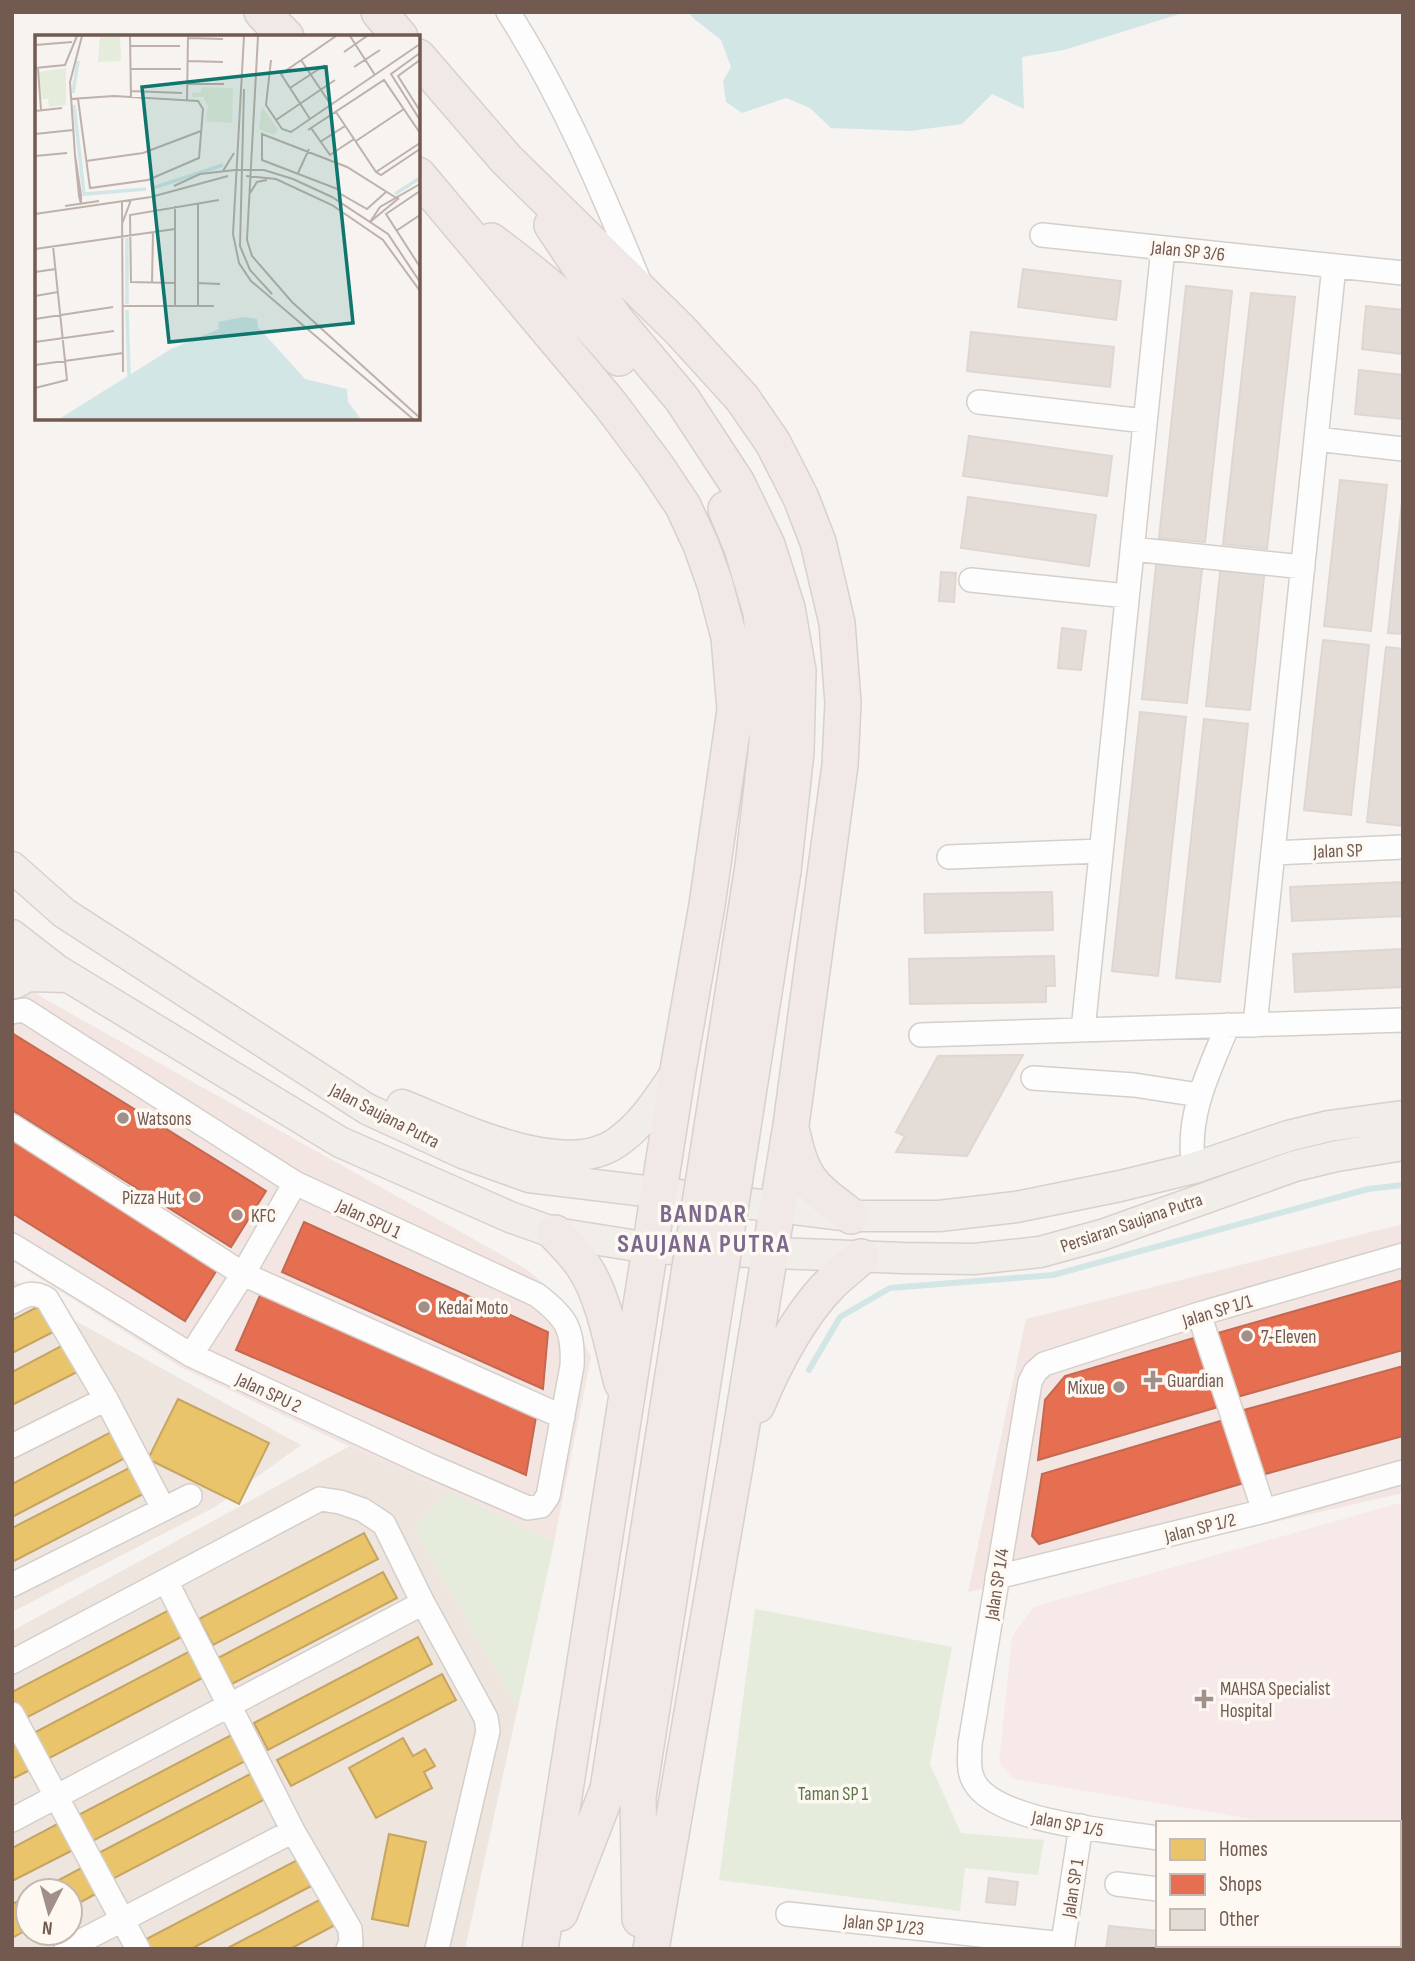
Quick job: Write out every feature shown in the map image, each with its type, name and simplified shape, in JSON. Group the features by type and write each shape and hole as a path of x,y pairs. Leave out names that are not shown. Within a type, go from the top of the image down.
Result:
{"highway":[{"path":"262,12 284,35"},
{"path":"379,12 398,35"},
{"path":"420,59 506,159 680,330 742,398 773,443 801,498 818,542 836,623 843,704 840,765 791,1125 651,1949"},
{"path":"506,159 615,318 682,399 737,483 767,545 787,608 798,671 796,752 768,869 622,1793 641,1949"},
{"path":"420,177 610,404 683,506 715,584 729,637 735,710 707,905 678,1070 540,1949"},
{"path":"443,205 545,281 596,330 663,411 715,484 742,548 761,612 766,673 768,869"},
{"path":"791,1125 797,1155 807,1180 851,1216"},
{"path":"555,1233 584,1266 594,1286 626,1400"},
{"path":"737,1454 770,1374 811,1307 831,1283 861,1258"},
{"path":"547,1949 622,1793"}],"main road":[{"name":"Jalan Saujana Putra","path":"12,867 64,913 319,1081 367,1110 465,1154 529,1177 778,1207"},
{"path":"12,888 64,913"},
{"name":"Jalan Saujana Putra","path":"12,935 68,977 340,1142 510,1217 555,1233 650,1248 769,1254"},
{"path":"12,942 16,968 15,995"},
{"path":"15,995 28,976 68,977"},
{"path":"319,1081 352,1082 378,1095 515,1149 552,1155 586,1154 613,1145 630,1133 678,1070"},
{"name":"Persiaran Saujana Putra","path":"778,1207 851,1216 939,1216 1016,1207 1195,1168 1298,1133 1403,1116"},
{"name":"Persiaran Saujana Putra","path":"769,1254 974,1259 1040,1252 1102,1234 1295,1167 1337,1156 1403,1145"}],"street":[{"path":"508,12 551,86 606,203 645,297"},
{"path":"529,12 531,51"},
{"name":"Jalan SP 3/6","path":"1042,235 1403,273"},
{"path":"1083,1030 1163,248"},
{"path":"1255,1025 1334,266"},
{"path":"979,402 1145,421"},
{"path":"1316,439 1403,449"},
{"path":"1132,549 1303,567"},
{"path":"971,580 1127,596"},
{"name":"Jalan SP","path":"1273,853 1403,848"},
{"path":"949,857 1101,851"},
{"name":"Jalan SPU 1","path":"15,995 295,1183 537,1296 558,1311 568,1326 573,1344 572,1366 548,1496 541,1506"},
{"path":"920,1035 1403,1020"},
{"path":"1195,1168 1192,1152 1199,1095 1228,1026"},
{"path":"1033,1079 1134,1085 1199,1095"},
{"path":"12,1126 243,1274 563,1417"},
{"path":"191,1356 243,1274 295,1183"},
{"name":"Jalan SPU 2","path":"12,1245 191,1356 528,1508 541,1506"},
{"name":"Jalan SP 1/1","path":"1035,1372 1044,1364 1199,1314 1403,1255"},
{"path":"12,1302 27,1294 37,1293 47,1299 106,1399 163,1508"},
{"path":"1199,1314 1264,1511"},
{"name":"Jalan SP 1/4","path":"983,1794 971,1777 970,1744 1030,1382 1035,1372"},
{"path":"12,1446 106,1399"},
{"name":"Jalan SP 1/2","path":"997,1577 1264,1511 1403,1472"},
{"path":"12,1585 190,1496"},
{"path":"12,1662 320,1500 340,1502 363,1510 384,1524 423,1603 486,1718 488,1731 437,1949"},
{"path":"166,1581 293,1831 350,1929 351,1943 348,1949"},
{"path":"12,1820 423,1603"},
{"path":"12,1714 138,1949"},
{"name":"Jalan SP 1/5","path":"983,1794 1019,1813 1156,1838"},
{"name":"Jalan SP 1","path":"1062,1946 1081,1826"},
{"path":"66,1949 293,1831"},
{"path":"1401,1874 1403,1835"},
{"path":"1117,1884 1156,1889"},
{"name":"Jalan SP 1/23","path":"788,1914 1062,1946"}],"shaded area":[{"path":"689,12 1186,12 1064,50 1022,57 1024,109 992,94 962,124 910,131 831,128 810,108 786,98 742,113 726,102 723,81 731,67 721,40"},
{"path":"12,975 43,998 525,1268 562,1299 591,1357 554,1542 182,1368 12,1261"},
{"path":"1403,1224 1403,1493 968,1592 1026,1319"},
{"path":"12,1279 63,1314 301,1445 215,1507 12,1612"},
{"path":"350,1446 554,1542 465,1949 12,1949 12,1631"},
{"name":"MAHSA Specialist Hospital","path":"1403,1502 1403,1844 1401,1821 1263,1821 1013,1779 999,1762 1012,1637 1033,1607"}],"green space":[{"path":"447,1491 554,1542 518,1707 414,1529"},
{"name":"Taman SP 1","path":"755,1609 952,1647 930,1764 961,1833 1044,1840 1038,1875 965,1868 960,1911 719,1880"}],"building: Homes":[{"path":"41,1305 55,1331 12,1353 12,1320"},
{"path":"65,1344 79,1371 12,1405 12,1372"},
{"path":"178,1399 269,1443 239,1504 148,1459"},
{"path":"111,1432 125,1458 12,1517 12,1484"},
{"path":"129,1468 143,1494 12,1562 12,1528"},
{"path":"364,1533 378,1559 213,1645 199,1619"},
{"path":"383,1572 397,1598 232,1684 218,1658"},
{"path":"171,1609 185,1635 20,1721 12,1706 12,1692"},
{"path":"418,1637 432,1664 268,1750 254,1723"},
{"path":"192,1650 206,1676 42,1762 28,1736"},
{"path":"442,1674 456,1700 291,1786 277,1760"},
{"path":"235,1733 249,1759 85,1845 71,1819"},
{"path":"403,1738 413,1756 425,1749 435,1766 424,1772 432,1788 376,1818 349,1768"},
{"path":"18,1743 32,1769 12,1779 12,1746"},
{"path":"256,1771 269,1797 105,1883 91,1857"},
{"path":"61,1822 75,1849 20,1877 14,1877 12,1881 12,1848"},
{"path":"389,1834 426,1842 408,1926 372,1919"},
{"path":"303,1857 317,1883 191,1949 142,1949 139,1943"},
{"path":"87,1865 101,1891 84,1900 84,1877 64,1877"},
{"path":"323,1898 337,1924 290,1949 226,1949"},
{"path":"14,1903 12,1938 12,1904"}],"building: Shops":[{"path":"12,1033 266,1191 231,1247 12,1110"},
{"path":"12,1136 220,1265 185,1321 12,1213"},
{"path":"304,1222 548,1332 543,1389 282,1272"},
{"path":"1403,1280 1403,1350 1230,1399 1211,1335"},
{"path":"261,1293 537,1411 526,1475 236,1350"},
{"path":"1197,1337 1218,1407 1038,1460 1045,1400 1065,1376"},
{"path":"1403,1366 1403,1436 1258,1476 1240,1411"},
{"path":"1227,1419 1247,1482 1039,1544 1032,1536 1042,1474"}],"building: Other":[{"path":"1023,269 1121,281 1116,320 1018,307"},
{"path":"1186,286 1232,291 1205,542 1159,538"},
{"path":"1251,293 1295,297 1267,549 1223,544"},
{"path":"1366,306 1403,310 1403,354 1362,349"},
{"path":"971,332 1114,347 1110,387 967,371"},
{"path":"1359,370 1403,375 1403,419 1355,414"},
{"path":"969,436 1112,456 1107,496 963,476"},
{"path":"1340,480 1387,485 1371,631 1324,626"},
{"path":"1403,493 1403,634 1388,633"},
{"path":"968,497 1096,515 1089,566 961,548"},
{"path":"1157,556 1203,561 1187,703 1142,699"},
{"path":"1221,563 1265,568 1250,710 1206,706"},
{"path":"941,572 956,573 954,602 939,601"},
{"path":"1062,628 1086,631 1081,670 1058,668"},
{"path":"1323,640 1369,645 1351,815 1304,810"},
{"path":"1386,647 1403,649 1403,826 1367,822"},
{"path":"1140,712 1186,717 1158,976 1112,971"},
{"path":"1204,719 1248,724 1220,982 1176,978"},
{"path":"1403,882 1403,916 1292,921 1290,887"},
{"path":"1052,892 1053,930 925,933 924,894"},
{"path":"1403,949 1403,987 1295,992 1293,954"},
{"path":"1054,956 1055,986 1046,986 1046,1002 910,1004 909,959"},
{"path":"1023,1055 967,1156 896,1152 905,1136 896,1132 938,1056"},
{"path":"989,1878 1018,1882 1015,1905 986,1902"},
{"path":"1109,1926 1156,1931 1156,1947 1298,1947 1298,1949 1106,1949"},
{"path":"1334,1947 1349,1949 1307,1949"}],"waterway":[{"path":"809,1370 840,1317 890,1288 1053,1275 1368,1189 1403,1185"}],"place":[{"name":"Watsons","path":"123,1118"},
{"name":"Pizza Hut","path":"195,1197"},
{"name":"KFC","path":"237,1215"},
{"name":"Kedai Moto","path":"424,1307"},
{"name":"7-Eleven","path":"1247,1336"},
{"name":"Guardian","path":"1153,1380"},
{"name":"Mixue","path":"1119,1387"},
{"name":"MAHSA Specialist Hospital","path":"1204,1699"}],"district":[{"name":"BANDAR SAUJANA PUTRA","path":"704,1228"}]}
